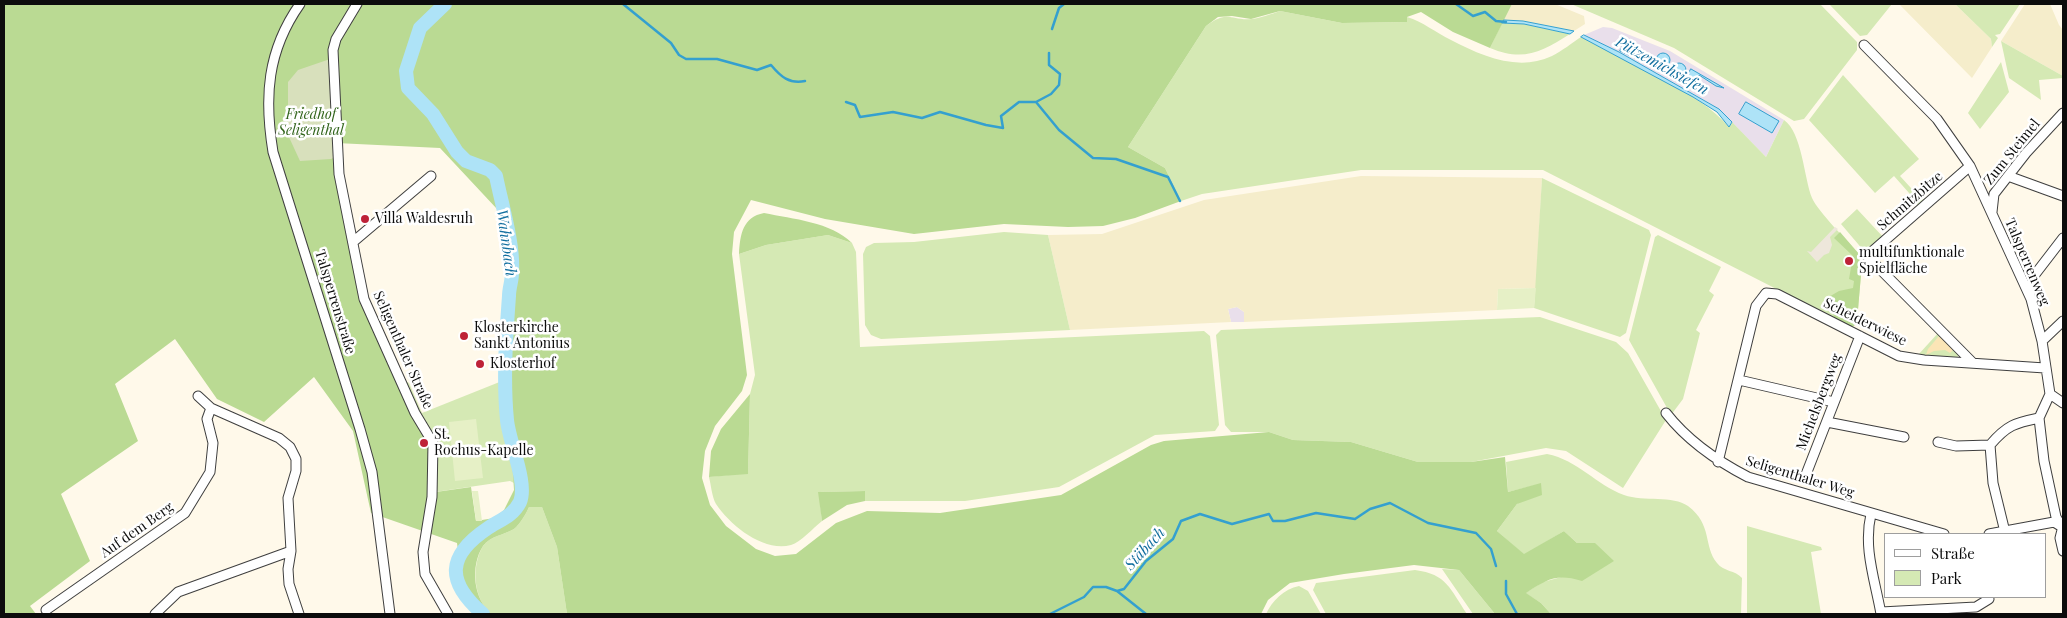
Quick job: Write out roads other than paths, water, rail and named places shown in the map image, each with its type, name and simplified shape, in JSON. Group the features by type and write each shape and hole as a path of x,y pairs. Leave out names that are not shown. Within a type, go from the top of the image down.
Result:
{"street":[{"name":"Talsperrenstraße","path":"300,4 282,36 271,65 267,95 268,124 273,152 372,472 390,614"},
{"name":"Seligenthaler Straße","path":"357,4 336,39 334,50 339,174 364,299 415,413 433,443 432,497 423,552 424,574 448,614"},
{"name":"Talsperrenweg","path":"1864,45 1937,119 1970,166 2031,299 2042,341 2050,394"},
{"name":"Zum Steimel","path":"1992,213 1994,194 2026,153 2063,113"},
{"name":"Schmitzbitze","path":"1970,166 1867,256 1973,363"},
{"path":"353,242 432,176"},
{"path":"2008,176 2063,196"},
{"path":"2031,299 2033,277 2063,238"},
{"name":"Scheiderwiese","path":"1738,380 1756,306 1766,293 1777,294 1899,356 2045,368"},
{"path":"2042,341 2063,321"},
{"name":"Michelsbergweg","path":"1805,478 1860,336"},
{"path":"1718,462 1738,380 1834,402"},
{"path":"2063,403 2050,394 2039,418 2044,461 2056,516 2063,527 2060,538 2063,551"},
{"path":"198,396 211,408 279,438 290,447 296,459 296,471 288,498 291,551 288,569 290,584 299,614"},
{"name":"Auf dem Berg","path":"46,610 185,513 210,472 213,443 207,419 211,408"},
{"name":"Seligenthaler Weg","path":"1666,413 1718,462 1748,477 1940,533"},
{"path":"2005,532 1993,483 1990,445 2002,431 2013,423 2039,418"},
{"path":"1826,422 1904,437"},
{"path":"1938,442 1956,446 1990,445"},
{"path":"1871,514 1867,530 1869,562 1881,613 1976,607 1989,599"},
{"path":"1997,533 2054,522 2063,527"},
{"path":"155,614 178,592 291,551"}],"water":[{"path":"1504,20 1523,21 1574,31 1570,34 1524,24 1502,23"},
{"path":"1584,35 1619,52 1719,109 1732,122 1729,127 1717,112 1693,97 1581,37"},
{"path":"1625,42 1642,51 1637,59 1620,51"},
{"path":"1660,53 1666,53 1670,60 1666,67 1660,67 1656,63 1656,57"},
{"path":"1676,63 1682,63 1686,70 1682,77 1676,77 1672,73 1672,67"},
{"path":"1691,69 1724,88 1716,86 1699,75 1693,85 1685,81"},
{"path":"1746,102 1779,121 1772,133 1739,114"}],"waterway":[{"name":"Wahnbach","path":"445,4 420,28 406,71 408,88 433,114 457,152 466,161 490,170 496,176 509,237 512,262 506,342 506,405 508,429 520,474 522,494 520,502 514,511 474,538 464,549 458,559 456,570 457,580 462,591 483,614"},
{"name":"Pützemichsiefen","path":"623,4 671,43 679,55 686,59 717,59 757,70 771,65 786,79 799,82 805,81"},
{"name":"Pützemichsiefen","path":"1052,29 1059,8 1064,4"},
{"name":"Pützemichsiefen","path":"1456,4 1473,16 1485,12 1496,21 1506,22"},
{"name":"Pützemichsiefen","path":"846,102 855,105 860,117 893,112 922,118 940,112 1003,128 1001,116 1019,102 1036,102 1051,94 1059,85 1060,74 1049,65 1049,53"},
{"path":"1036,102 1059,130 1093,158 1116,159 1168,177 1180,201"},
{"name":"Stäbach","path":"1050,614 1084,597 1093,587 1106,587 1117,591 1124,589 1146,561 1173,539 1181,521 1200,514 1232,524 1269,514 1273,521 1285,521 1316,513 1355,519 1370,509 1390,503 1428,523 1476,533 1491,549 1496,566"},
{"name":"Stäbach","path":"1506,581 1506,594 1517,614"},
{"path":"1117,591 1146,614"}],"place":[{"name":"Villa Waldesruh","path":"365,219"},
{"name":"multifunktionale Spielfläche","path":"1849,261"},
{"name":"Klosterkirche Sankt Antonius","path":"464,336"},
{"name":"Klosterhof","path":"480,364"},
{"name":"St. Rochus-Kapelle","path":"424,443"}],"park label":[{"name":"Friedhof Seligenthal","path":"311,124"}]}
